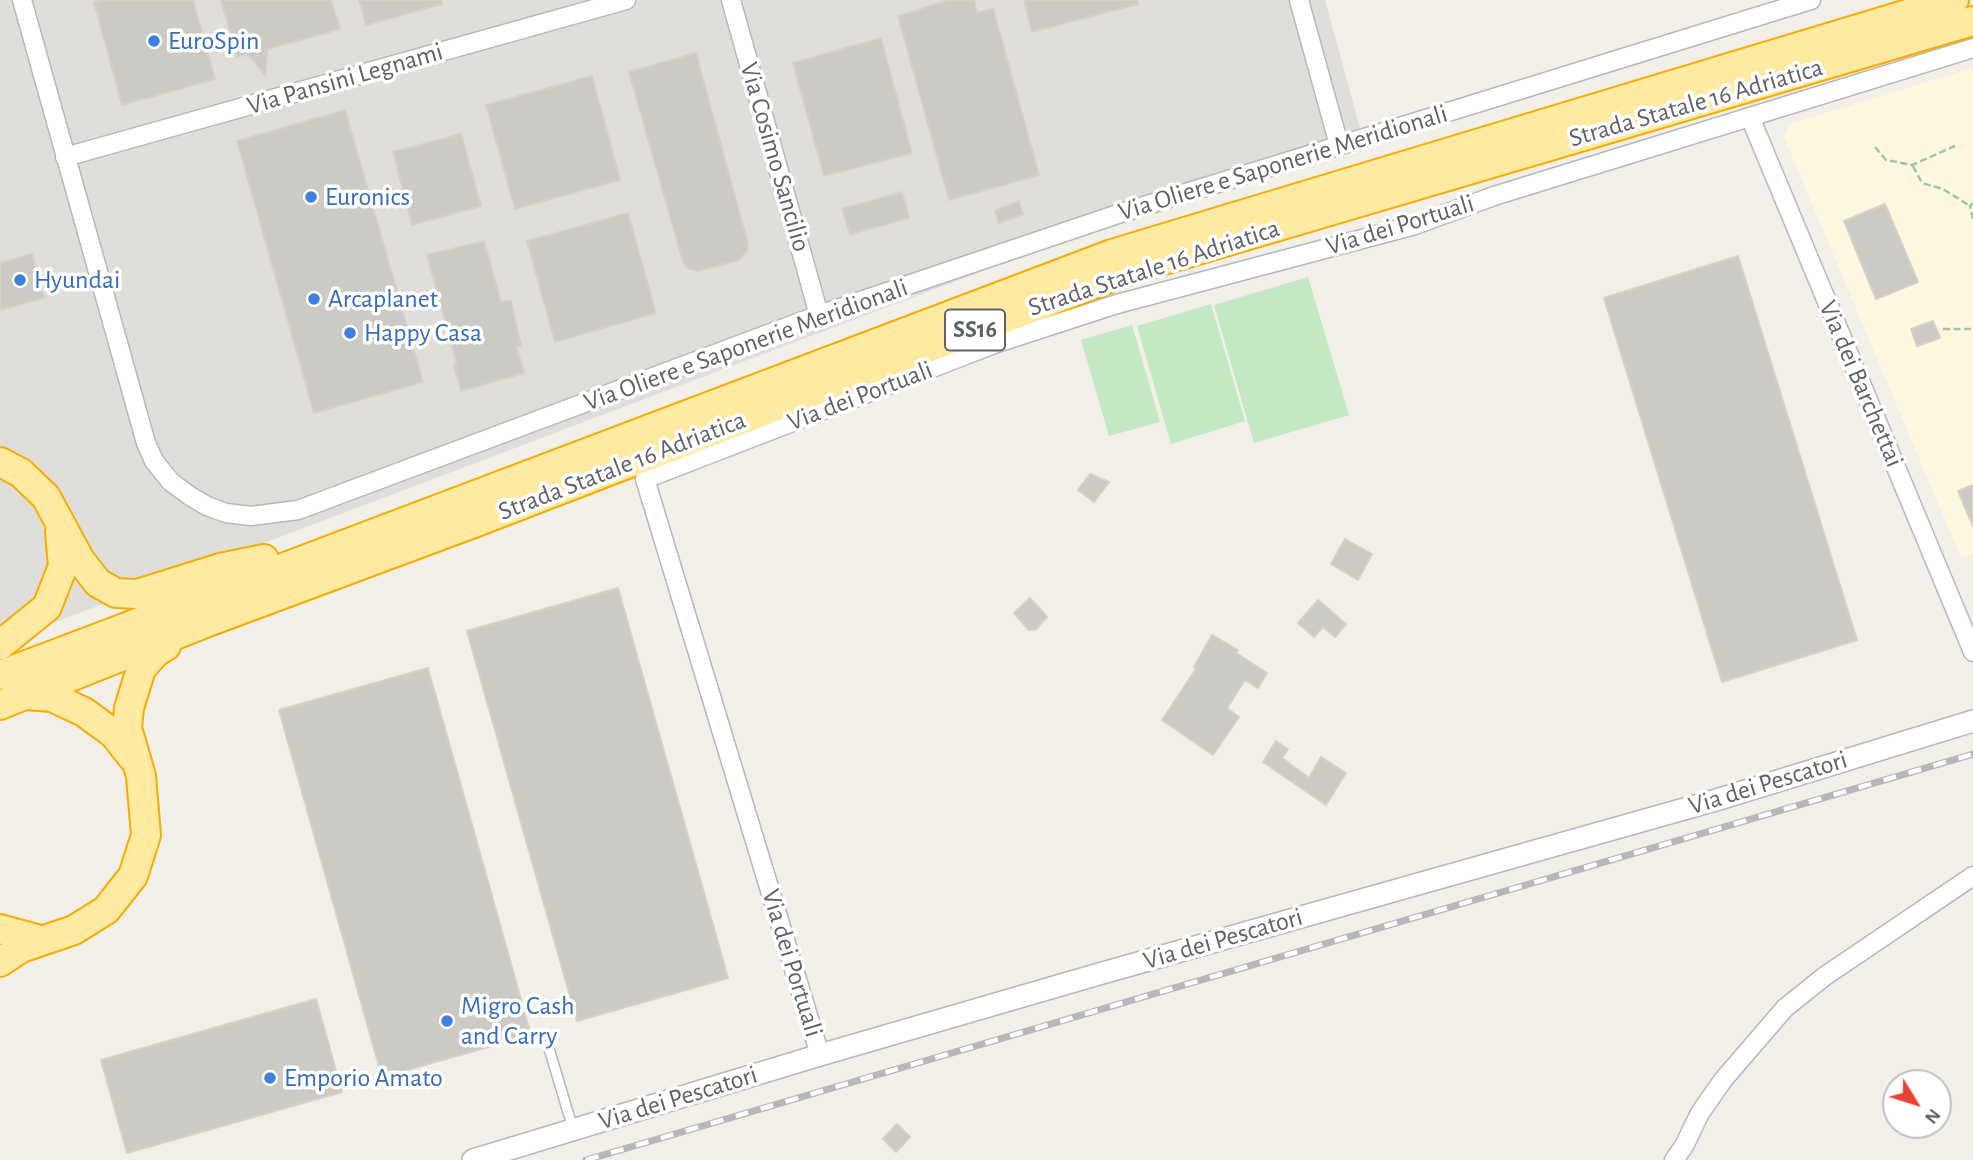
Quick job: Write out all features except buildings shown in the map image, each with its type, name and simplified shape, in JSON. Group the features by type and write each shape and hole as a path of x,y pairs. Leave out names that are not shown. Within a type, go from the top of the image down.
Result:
{"highway":[{"name":"Strada Statale 16 Adriatica","path":"0,675 1112,254 1954,0"},
{"name":"Strada Statale 16 Adriatica","path":"12,700 208,622 1130,270 1973,21"},
{"path":"0,462 21,473 46,498 80,560 98,583 116,593 137,594 220,568 346,542"},
{"path":"0,645 47,607 63,566 59,522"},
{"path":"0,962 21,948 74,930 106,910 133,876 146,835 141,776 127,728 141,669 156,652 208,622"},
{"path":"12,700 52,696 84,712 114,734 131,755 141,776"},
{"path":"0,929 40,940"}],"street":[{"name":"Via Oliere e Saponerie Meridionali","path":"22,0 146,443 154,461 171,482 207,506 226,513 251,516 298,510 819,315 1121,213 1811,0"},
{"name":"Via Pansini Legnami","path":"65,157 626,0"},
{"name":"Via Cosimo Sancilio","path":"731,0 819,315"},
{"path":"1299,0 1339,145"},
{"name":"Via dei Portuali","path":"820,1055 645,480 994,344 1092,312 1415,225 1494,196 1973,48"},
{"name":"Via dei Barchettai","path":"1750,117 1973,652"},
{"name":"Via dei Pescatori","path":"473,1160 820,1055 1716,800 1973,721"},
{"path":"1674,1160 1684,1146 1699,1113 1723,1080 1785,1008 1825,976 1973,876"}],"lane":[{"path":"548,1045 573,1130"}],"path":[{"path":"1875,147 1886,160 1912,165 1955,146"},
{"path":"1912,165 1922,183 1943,189 1971,205 1973,219"},
{"path":"1943,329 1973,329"}],"shaded area":[{"path":"0,0 1325,0 1360,128 0,643"},
{"path":"1973,68 1973,554 1961,558 1784,137 1790,124"}],"green space":[{"path":"1308,277 1349,415 1254,443 1214,305"},
{"path":"1211,304 1245,421 1171,444 1137,326"},
{"path":"1132,325 1160,422 1109,436 1081,340"}],"railway":[{"path":"586,1160 1973,754"}],"place":[{"name":"EuroSpin","path":"154,41"},
{"name":"Euronics","path":"311,197"},
{"name":"Hyundai","path":"20,280"},
{"name":"Arcaplanet","path":"314,299"},
{"name":"Happy Casa","path":"350,333"},
{"name":"Migro Cash and Carry","path":"447,1021"},
{"name":"Emporio Amato","path":"270,1078"}]}
